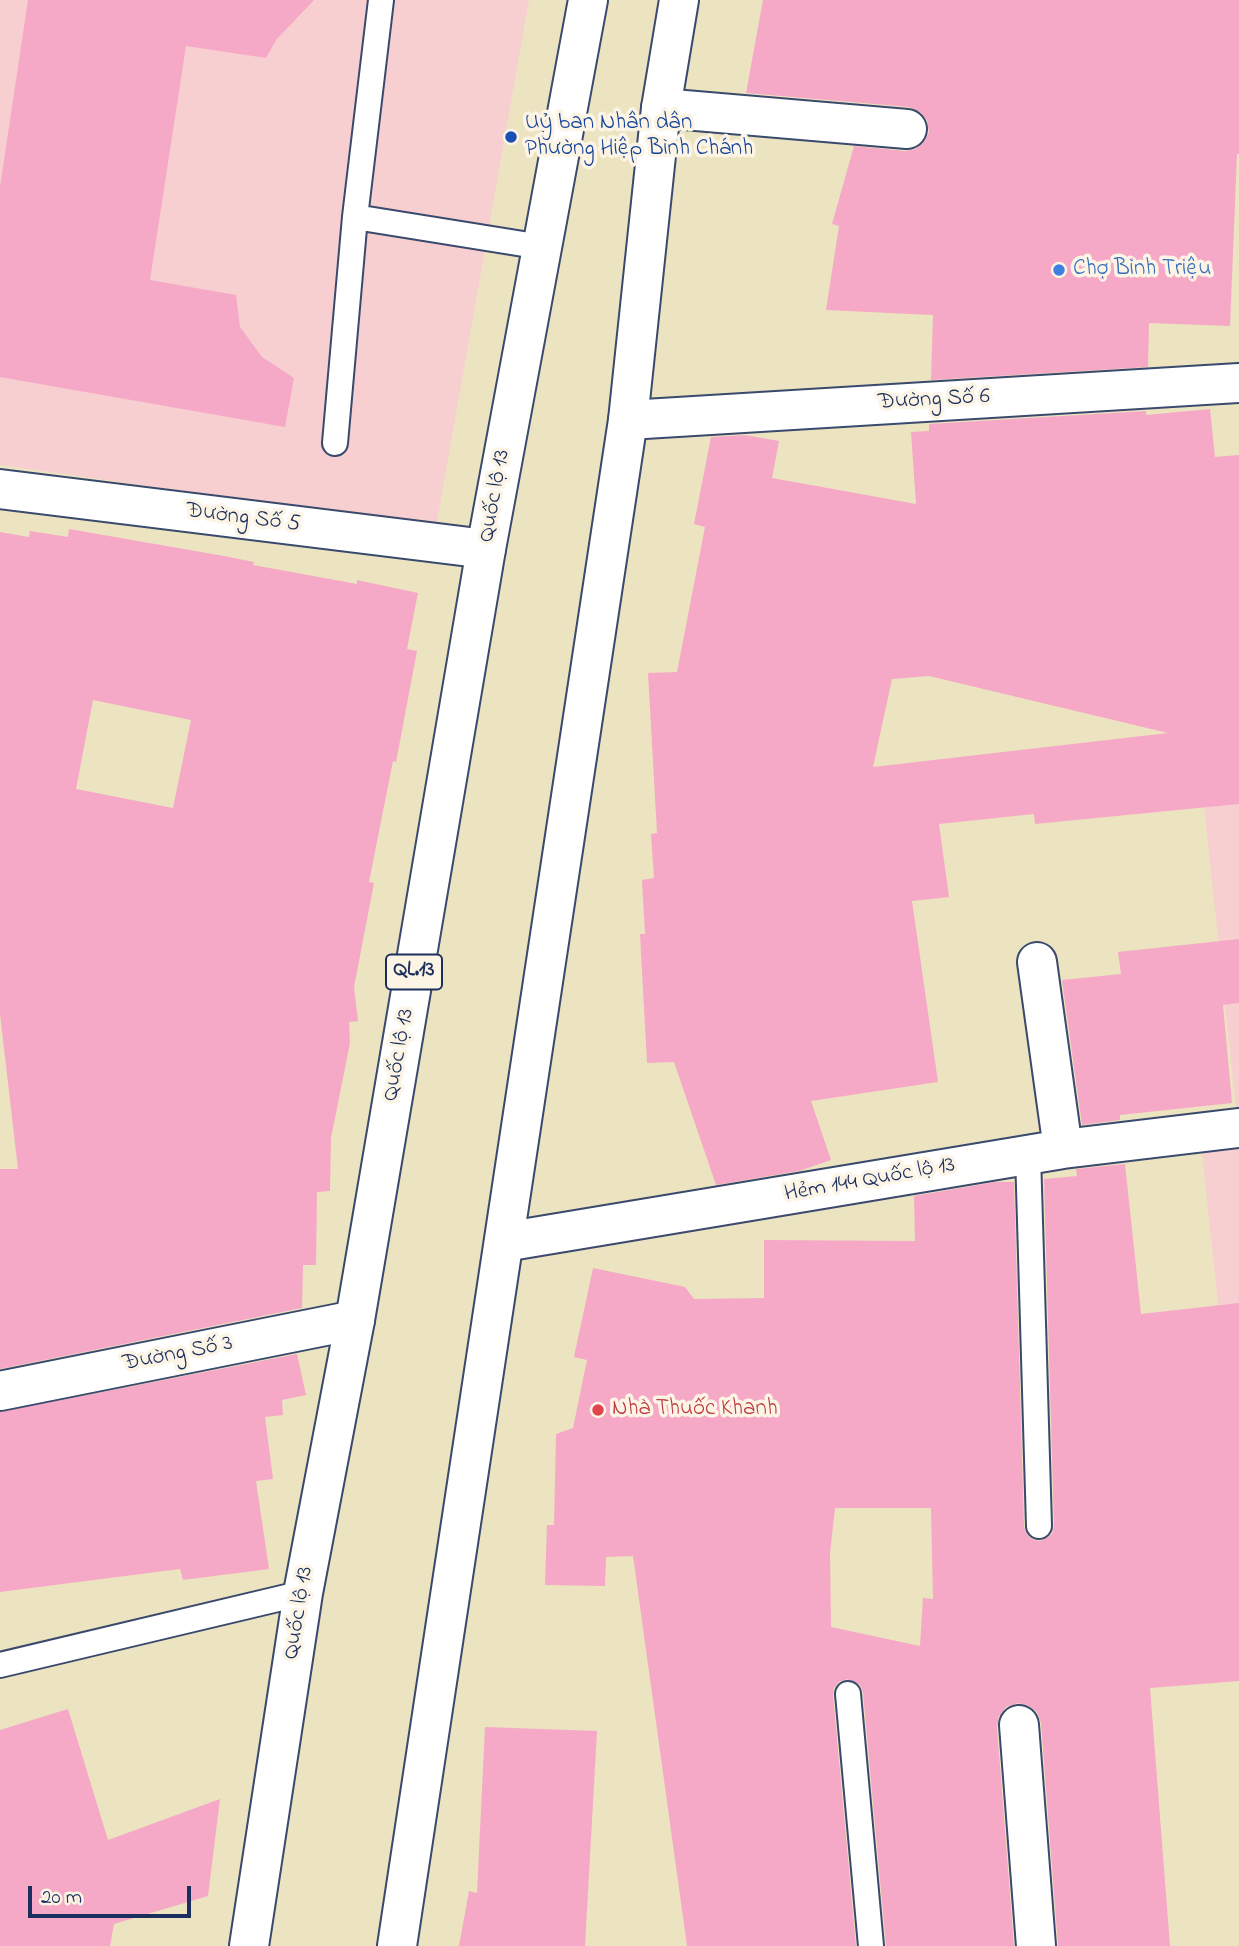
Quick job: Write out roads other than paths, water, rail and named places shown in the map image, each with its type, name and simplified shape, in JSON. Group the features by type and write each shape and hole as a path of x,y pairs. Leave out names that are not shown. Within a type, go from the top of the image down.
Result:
{"main road":[{"name":"Quốc lộ 13","path":"249,1946 303,1593 355,1320 486,549 588,0"},
{"path":"397,1946 628,419 661,108 679,0"},
{"path":"661,108 907,129"},
{"name":"Đường Số 6","path":"628,419 1239,383"},
{"name":"Đường Số 5","path":"0,489 486,549"},
{"path":"1037,962 1046,1152"},
{"name":"Hẻm 144 Quốc lộ 13","path":"504,1242 1046,1152 1238,1128"},
{"name":"Đường Số 3","path":"0,1391 355,1320"},
{"path":"1018,1725 1036,1946"}],"lane":[{"path":"335,443 355,217 381,0"},
{"path":"355,217 542,247"},
{"path":"1039,1526 1046,1152"},
{"path":"0,1665 303,1593"},
{"path":"848,1693 871,1946"}],"place":[{"name":"Uỷ ban Nhân dân Phường Hiệp Bình Chánh","path":"511,137"},
{"name":"Chợ Bình Triệu","path":"1059,270"},
{"name":"Nhà Thuốc Khanh","path":"598,1410"}]}
